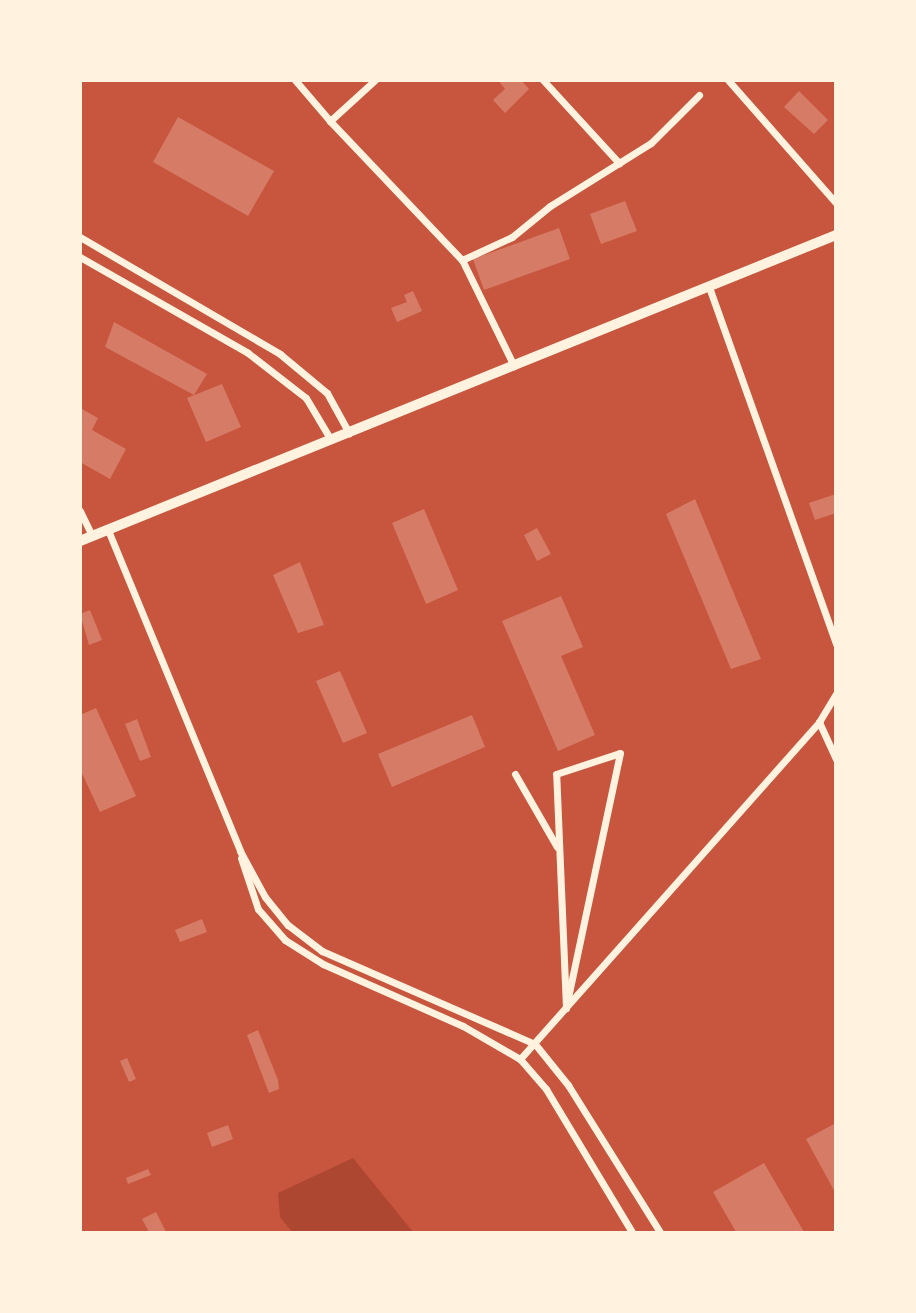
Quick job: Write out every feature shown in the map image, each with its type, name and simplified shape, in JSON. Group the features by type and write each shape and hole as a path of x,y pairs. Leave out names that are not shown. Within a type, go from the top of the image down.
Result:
{"main road":[{"path":"80,541 835,235"}],"street":[{"path":"295,80 330,121 462,260 514,366"},
{"path":"330,121 375,80"},
{"path":"543,80 619,163"},
{"path":"728,80 835,203"},
{"path":"462,260 512,237 550,206 650,143 699,95"},
{"path":"80,237 280,354 327,393 349,433"},
{"path":"80,257 248,353 306,398 331,440"},
{"path":"709,287 835,644"},
{"path":"80,511 92,536"},
{"path":"108,530 240,851 265,897 288,925 322,951 535,1044 568,1085 660,1233"},
{"path":"520,1059 819,722 835,694"},
{"path":"819,722 835,760"},
{"path":"620,752 566,1008 556,774 620,752"},
{"path":"515,774 559,850"},
{"path":"240,851 247,884 258,909 285,940 323,964 463,1026 520,1059 546,1090 632,1233"}],"shaded area":[{"path":"353,1158 413,1232 292,1232 280,1217 278,1193"}],"building":[{"path":"498,80 521,80 529,89 505,113 493,100 505,89"},
{"path":"799,91 828,120 814,134 784,107"},
{"path":"178,117 274,171 248,216 153,162"},
{"path":"625,201 637,231 601,244 590,214"},
{"path":"559,228 570,259 484,290 473,259"},
{"path":"413,291 422,311 397,322 391,308 407,302 404,295"},
{"path":"114,322 207,374 194,395 105,347"},
{"path":"222,384 241,427 206,442 187,398"},
{"path":"80,408 98,418 92,430 126,449 110,479 80,462"},
{"path":"836,494 836,513 815,520 809,503"},
{"path":"695,499 761,659 731,669 666,514"},
{"path":"424,509 458,590 426,604 392,523"},
{"path":"537,528 551,554 537,561 524,535"},
{"path":"300,562 324,625 298,633 273,575"},
{"path":"561,596 583,647 561,656 595,735 558,751 502,621"},
{"path":"90,610 102,640 89,645 80,614"},
{"path":"340,671 367,733 343,743 316,681"},
{"path":"96,708 136,796 100,812 80,769 80,715"},
{"path":"472,715 485,747 392,787 378,754"},
{"path":"137,719 151,757 140,761 125,724"},
{"path":"202,919 207,932 180,942 175,930"},
{"path":"258,1030 278,1080 279,1089 269,1093 247,1035"},
{"path":"127,1058 136,1079 129,1082 120,1061"},
{"path":"836,1123 836,1194 806,1139"},
{"path":"228,1125 233,1139 212,1147 207,1133"},
{"path":"764,1163 804,1232 736,1232 713,1192"},
{"path":"148,1169 151,1175 128,1184 126,1178"},
{"path":"156,1212 166,1232 149,1232 142,1219"}]}
